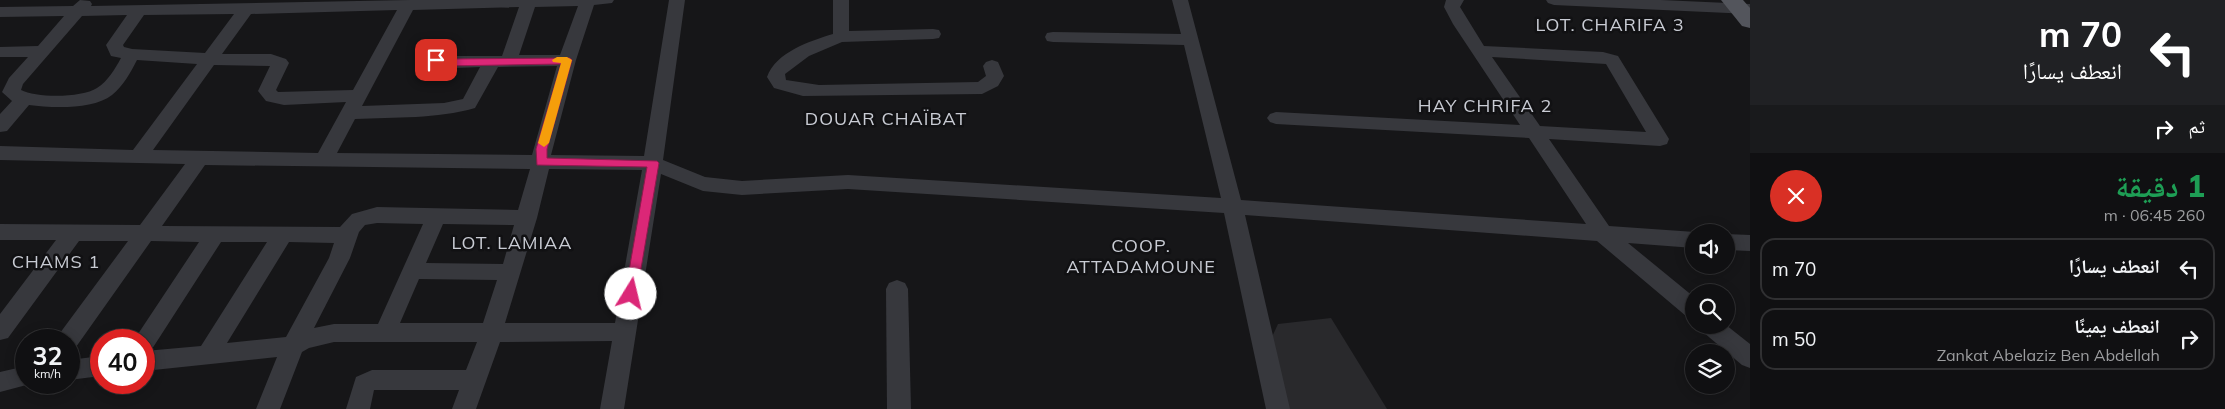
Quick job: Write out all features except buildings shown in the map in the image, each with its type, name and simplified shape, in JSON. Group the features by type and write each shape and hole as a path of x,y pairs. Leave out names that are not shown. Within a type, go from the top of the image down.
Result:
{"street":[{"path":"0,12 84,5 140,9 221,4 246,9 376,3 406,6 435,3 528,3 606,0"},
{"path":"612,409 670,59 677,0"},
{"path":"841,0 841,37"},
{"path":"1180,0 1233,207 1278,409"},
{"path":"1456,0 1452,7 1603,234 1685,302"},
{"path":"1554,0 1745,7"},
{"path":"464,409 472,380 492,332 527,218 541,162 542,149 567,60 587,1"},
{"path":"140,9 114,44 117,52 278,61 280,63 267,91 272,97 353,105 444,109 470,104 500,61 528,3"},
{"path":"84,5 11,87 11,92 24,98 72,101 100,95 107,90 132,54"},
{"path":"325,158 406,6"},
{"path":"138,157 246,9"},
{"path":"933,34 841,37 811,48 785,64 776,73 775,78 778,83 788,87 819,90 982,88 992,82 996,76 992,66"},
{"path":"1053,37 1191,40"},
{"path":"433,45 431,56 436,60 445,62 567,60"},
{"path":"1276,118 1660,139 1612,60 1480,51"},
{"path":"0,52 42,52"},
{"path":"0,126 24,98"},
{"path":"0,153 199,159 325,158 653,163 703,184 742,188 848,182 1073,195 1685,239"},
{"path":"76,329 199,159"},
{"path":"268,409 292,346 339,258 354,222 364,217 377,215 527,218"},
{"path":"384,334 436,216"},
{"path":"1,234 146,232 347,235"},
{"path":"0,331 73,233"},
{"path":"153,329 215,234"},
{"path":"208,354 283,234"},
{"path":"1735,242 1750,243"},
{"path":"412,271 510,272"},
{"path":"897,289 899,409"},
{"path":"155,360 292,346 303,340 334,333 625,332"},
{"path":"1722,334 1750,358"},
{"path":"0,382 15,379"},
{"path":"358,409 364,384 372,380 472,380"}],"slow traffic":[{"path":"544,143 567,60 557,60"}],"district":[{"name":"LOT. CHARIFA 3","path":"1610,24"},
{"name":"HAY CHRIFA 2","path":"1485,105"},
{"name":"DOUAR CHAÏBAT","path":"886,118"},
{"name":"LOT. LAMIAA","path":"512,242"},
{"name":"COOP. ATTADAMOUNE","path":"1141,255"},
{"name":"CHAMS 1","path":"56,261"}],"route":[{"path":"436,60 445,62 567,60 542,149 541,162 653,163 631,294"}]}
